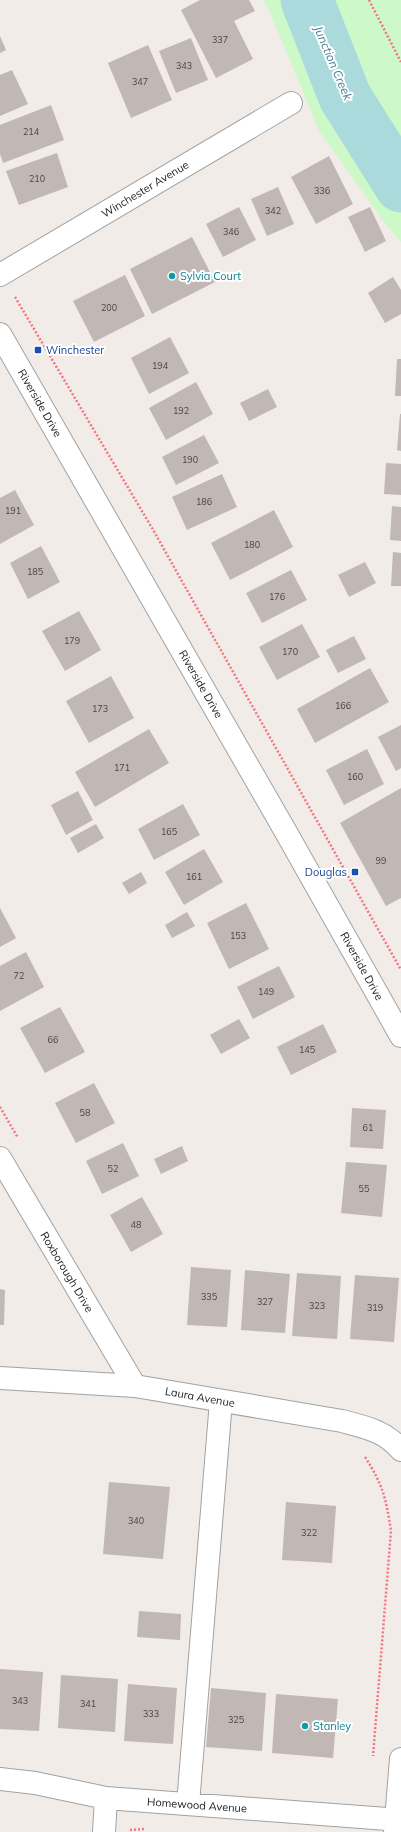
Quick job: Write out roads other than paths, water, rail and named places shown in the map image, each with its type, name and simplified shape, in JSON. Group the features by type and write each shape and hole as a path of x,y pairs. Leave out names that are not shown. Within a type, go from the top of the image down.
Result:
{"street":[{"name":"Winchester Avenue","path":"0,274 291,103"},
{"name":"Riverside Drive","path":"0,334 288,834 400,1034"},
{"name":"Roxborough Drive","path":"0,1158 135,1386"},
{"name":"Laura Avenue","path":"0,1378 135,1386 342,1421 374,1429 398,1446"},
{"path":"188,1804 221,1401"},
{"path":"398,1824 401,1759"},
{"name":"Homewood Avenue","path":"0,1779 35,1783 106,1798 188,1804 398,1824"},
{"path":"104,1831 106,1798"}],"waterway":[{"name":"Junction Creek","path":"307,0 345,97 401,186"}],"place":[{"name":"Sylvia Court","path":"172,276"},
{"name":"Winchester","path":"38,350"},
{"name":"Douglas","path":"355,872"},
{"name":"Stanley","path":"305,1726"}]}
